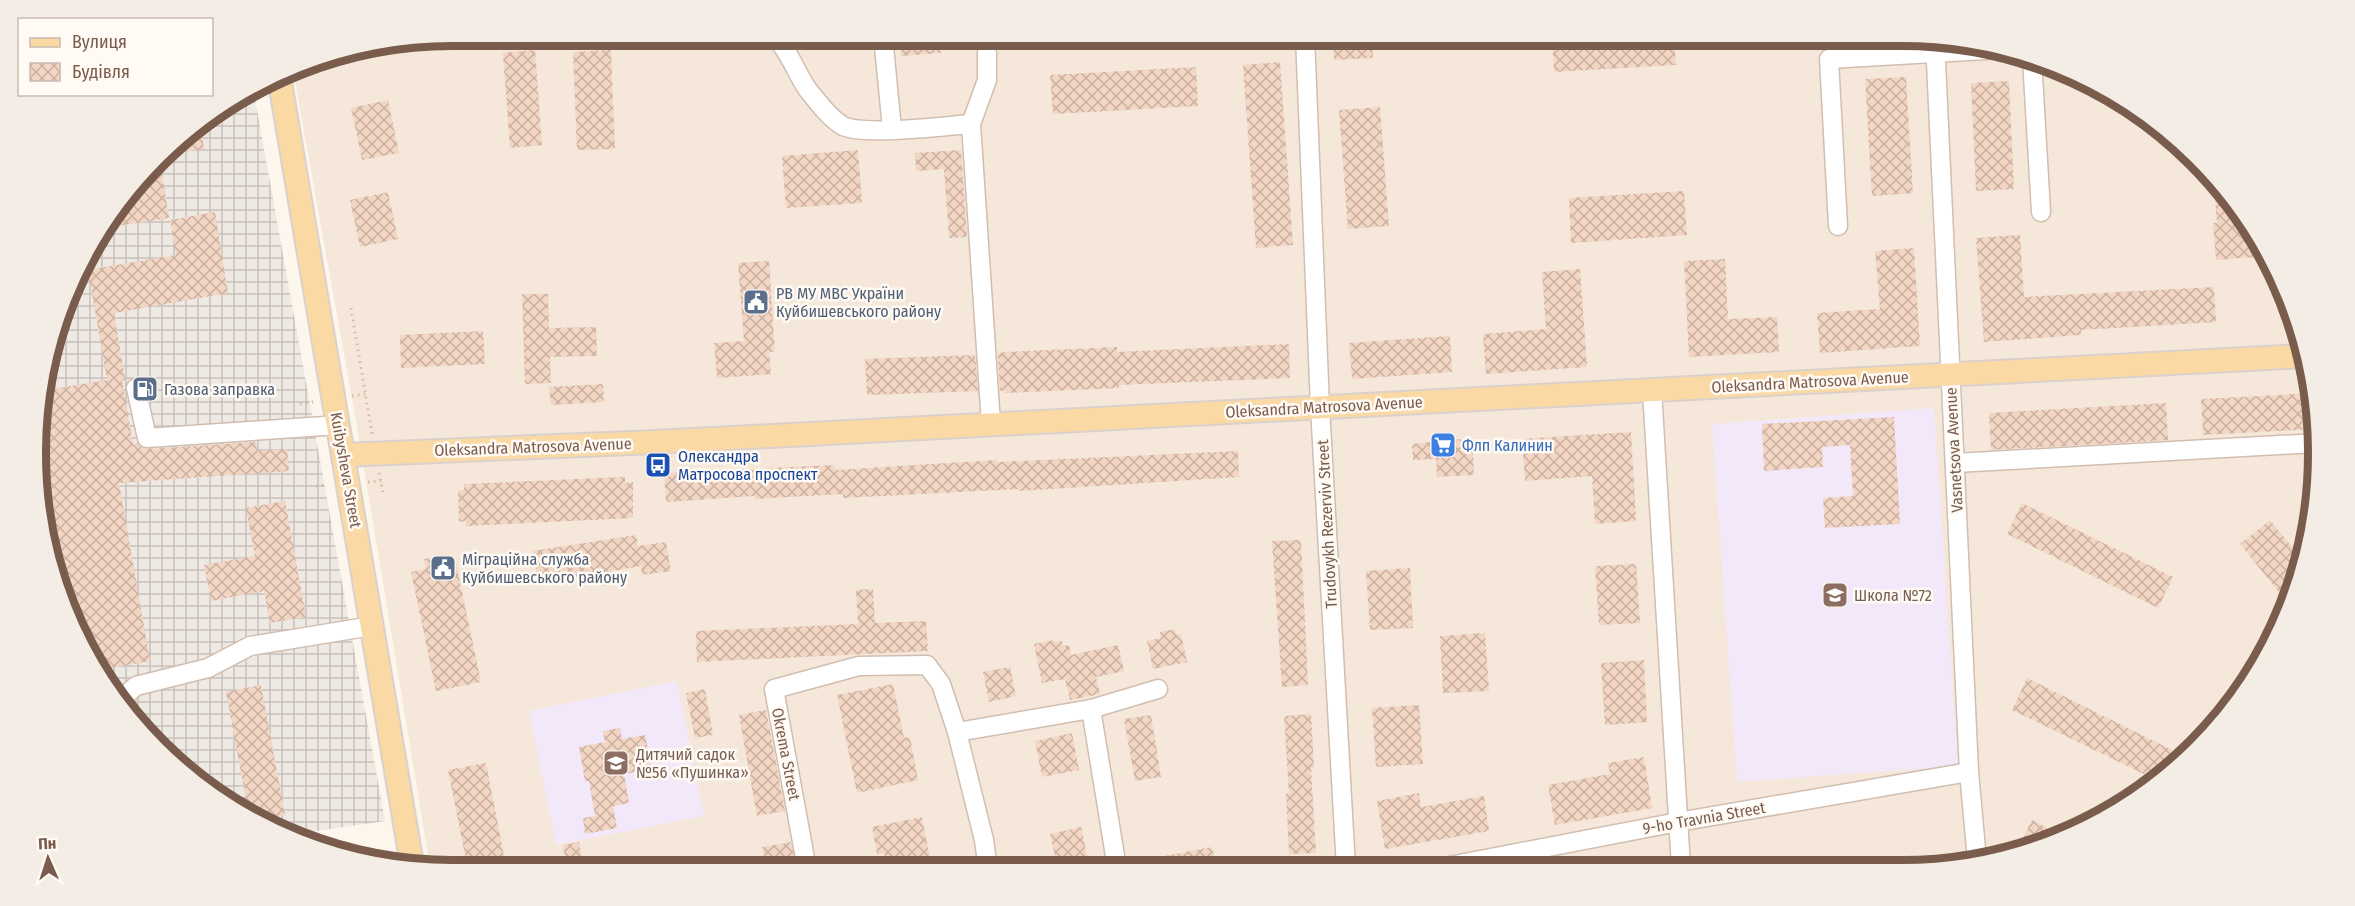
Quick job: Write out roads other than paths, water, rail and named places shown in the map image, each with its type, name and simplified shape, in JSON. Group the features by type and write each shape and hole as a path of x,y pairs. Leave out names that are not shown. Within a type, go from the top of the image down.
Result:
{"main road":[{"name":"Kuibysheva Street","path":"280,85 411,857"},
{"name":"Oleksandra Matrosova Avenue","path":"343,455 655,442 2297,356"}],"street":[{"path":"782,46 802,81 833,119 845,126 861,130 971,124"},
{"path":"884,46 892,129"},
{"name":"Trudovykh Rezerviv Street","path":"1305,46 1320,407 1346,860"},
{"path":"1838,226 1829,59 1932,47"},
{"name":"Vasnetsova Avenue","path":"1935,48 1970,772 1976,853"},
{"path":"987,53 987,80 971,124 991,424"},
{"path":"2033,68 2041,212"},
{"path":"136,388 147,438 339,425"},
{"path":"1652,390 1681,860"},
{"path":"1955,463 2308,443"},
{"path":"127,694 136,686 208,668 250,646 372,626"},
{"name":"Okrema Street","path":"805,860 774,689 859,666 927,665 941,684 957,732 984,840 987,860"},
{"path":"957,732 1091,708 1158,689"},
{"path":"1091,708 1116,860"},
{"name":"9-ho Travnia Street","path":"1481,860 1678,822 1970,772"}],"place":[{"name":"РВ МУ МВС України Куйбишевського району","path":"756,302"},
{"name":"Газова заправка","path":"145,389"},
{"name":"Флп Калинин","path":"1443,445"},
{"name":"Олександра Матросова проспект","path":"658,465"},
{"name":"Міграційна служба Куйбишевського району","path":"443,568"},
{"name":"Школа №72","path":"1835,595"},
{"name":"Дитячий садок №56 «Пушинка»","path":"616,763"}]}
